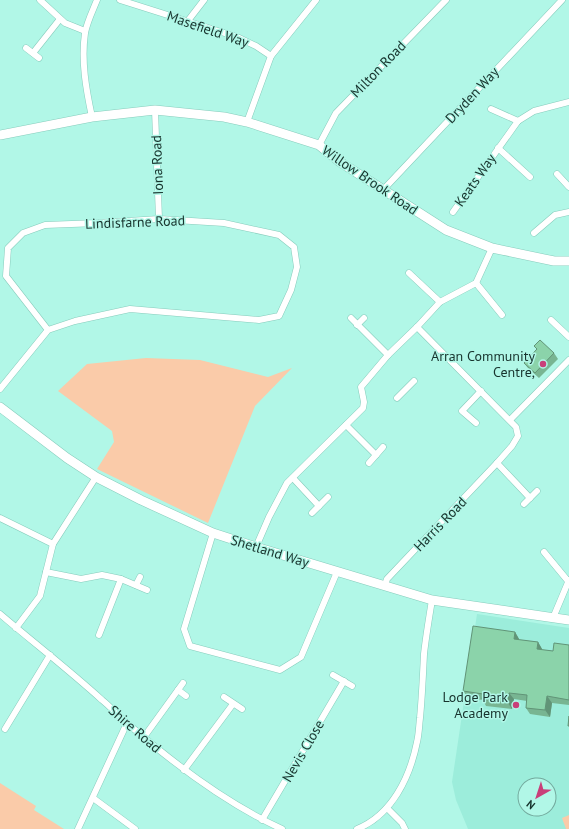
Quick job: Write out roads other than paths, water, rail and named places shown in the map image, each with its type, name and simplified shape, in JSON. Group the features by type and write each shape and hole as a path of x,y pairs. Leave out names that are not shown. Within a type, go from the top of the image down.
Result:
{"street":[{"path":"92,117 84,79 83,52 85,31 97,0"},
{"name":"Masefield Way","path":"120,0 237,37 256,46 271,56"},
{"path":"187,22 204,0"},
{"path":"247,122 271,56 316,0"},
{"name":"Milton Road","path":"319,145 336,113 446,0"},
{"name":"Dryden Way","path":"383,190 562,0"},
{"path":"44,1 60,20 85,31"},
{"path":"33,53 60,20"},
{"path":"26,48 39,58"},
{"name":"Keats Way","path":"453,212 518,122 534,111 569,102"},
{"path":"491,109 518,122"},
{"name":"Willow Brook Road","path":"0,135 92,117 155,110 224,117 247,122 319,145 340,162 446,230 492,248 554,261 569,262"},
{"name":"Iona Road","path":"155,110 159,219"},
{"name":"Keats Way","path":"498,148 530,178"},
{"path":"557,174 569,187"},
{"path":"534,233 555,215 569,212"},
{"name":"Lindisfarne Road","path":"159,219 224,223 279,236 294,247 297,268 291,290 279,316 259,320 130,309 75,321 48,330 6,276 8,248 23,233 45,225 159,219"},
{"path":"256,547 287,483 363,408 364,402 360,387 388,355 440,302 476,283 492,248"},
{"path":"409,273 440,302"},
{"path":"476,283 502,315"},
{"path":"351,318 388,355"},
{"path":"358,324 364,318"},
{"path":"551,320 569,337"},
{"name":"Harris Road","path":"385,585 387,579 497,463 512,446 518,436 516,427 510,420 417,327"},
{"path":"0,389 48,330"},
{"path":"510,420 568,364"},
{"path":"397,398 414,381"},
{"path":"476,423 462,411 481,391"},
{"name":"Shetland Way","path":"0,407 67,458 96,477 213,533 432,600 569,620"},
{"path":"346,425 376,455"},
{"path":"369,463 383,447"},
{"path":"497,463 530,498"},
{"path":"16,628 40,596 53,544 96,477"},
{"path":"293,478 319,506"},
{"path":"524,504 537,491"},
{"path":"312,513 328,497"},
{"path":"0,518 53,544"},
{"path":"213,533 184,629 190,646 280,670 301,657 337,572"},
{"path":"544,552 568,580 553,618"},
{"path":"46,572 81,580 102,575 121,579 147,590"},
{"path":"136,585 140,577"},
{"path":"99,635 121,579"},
{"path":"357,829 366,826 378,818 387,808 397,795 409,770 418,741 426,636 432,600"},
{"name":"Shire Road","path":"0,614 103,700 126,723 184,770 262,820 282,829"},
{"path":"5,729 50,655"},
{"path":"333,675 352,686"},
{"name":"Nevis Close","path":"262,820 344,681"},
{"path":"144,737 183,683"},
{"path":"178,690 186,696"},
{"path":"224,697 242,709"},
{"path":"184,770 233,704"},
{"path":"78,829 126,723"},
{"path":"93,798 135,829"},
{"path":"387,808 402,823 405,829"}],"place":[{"name":"Arran Community Centre,","path":"543,364"},
{"name":"Lodge Park Academy","path":"516,705"}]}
